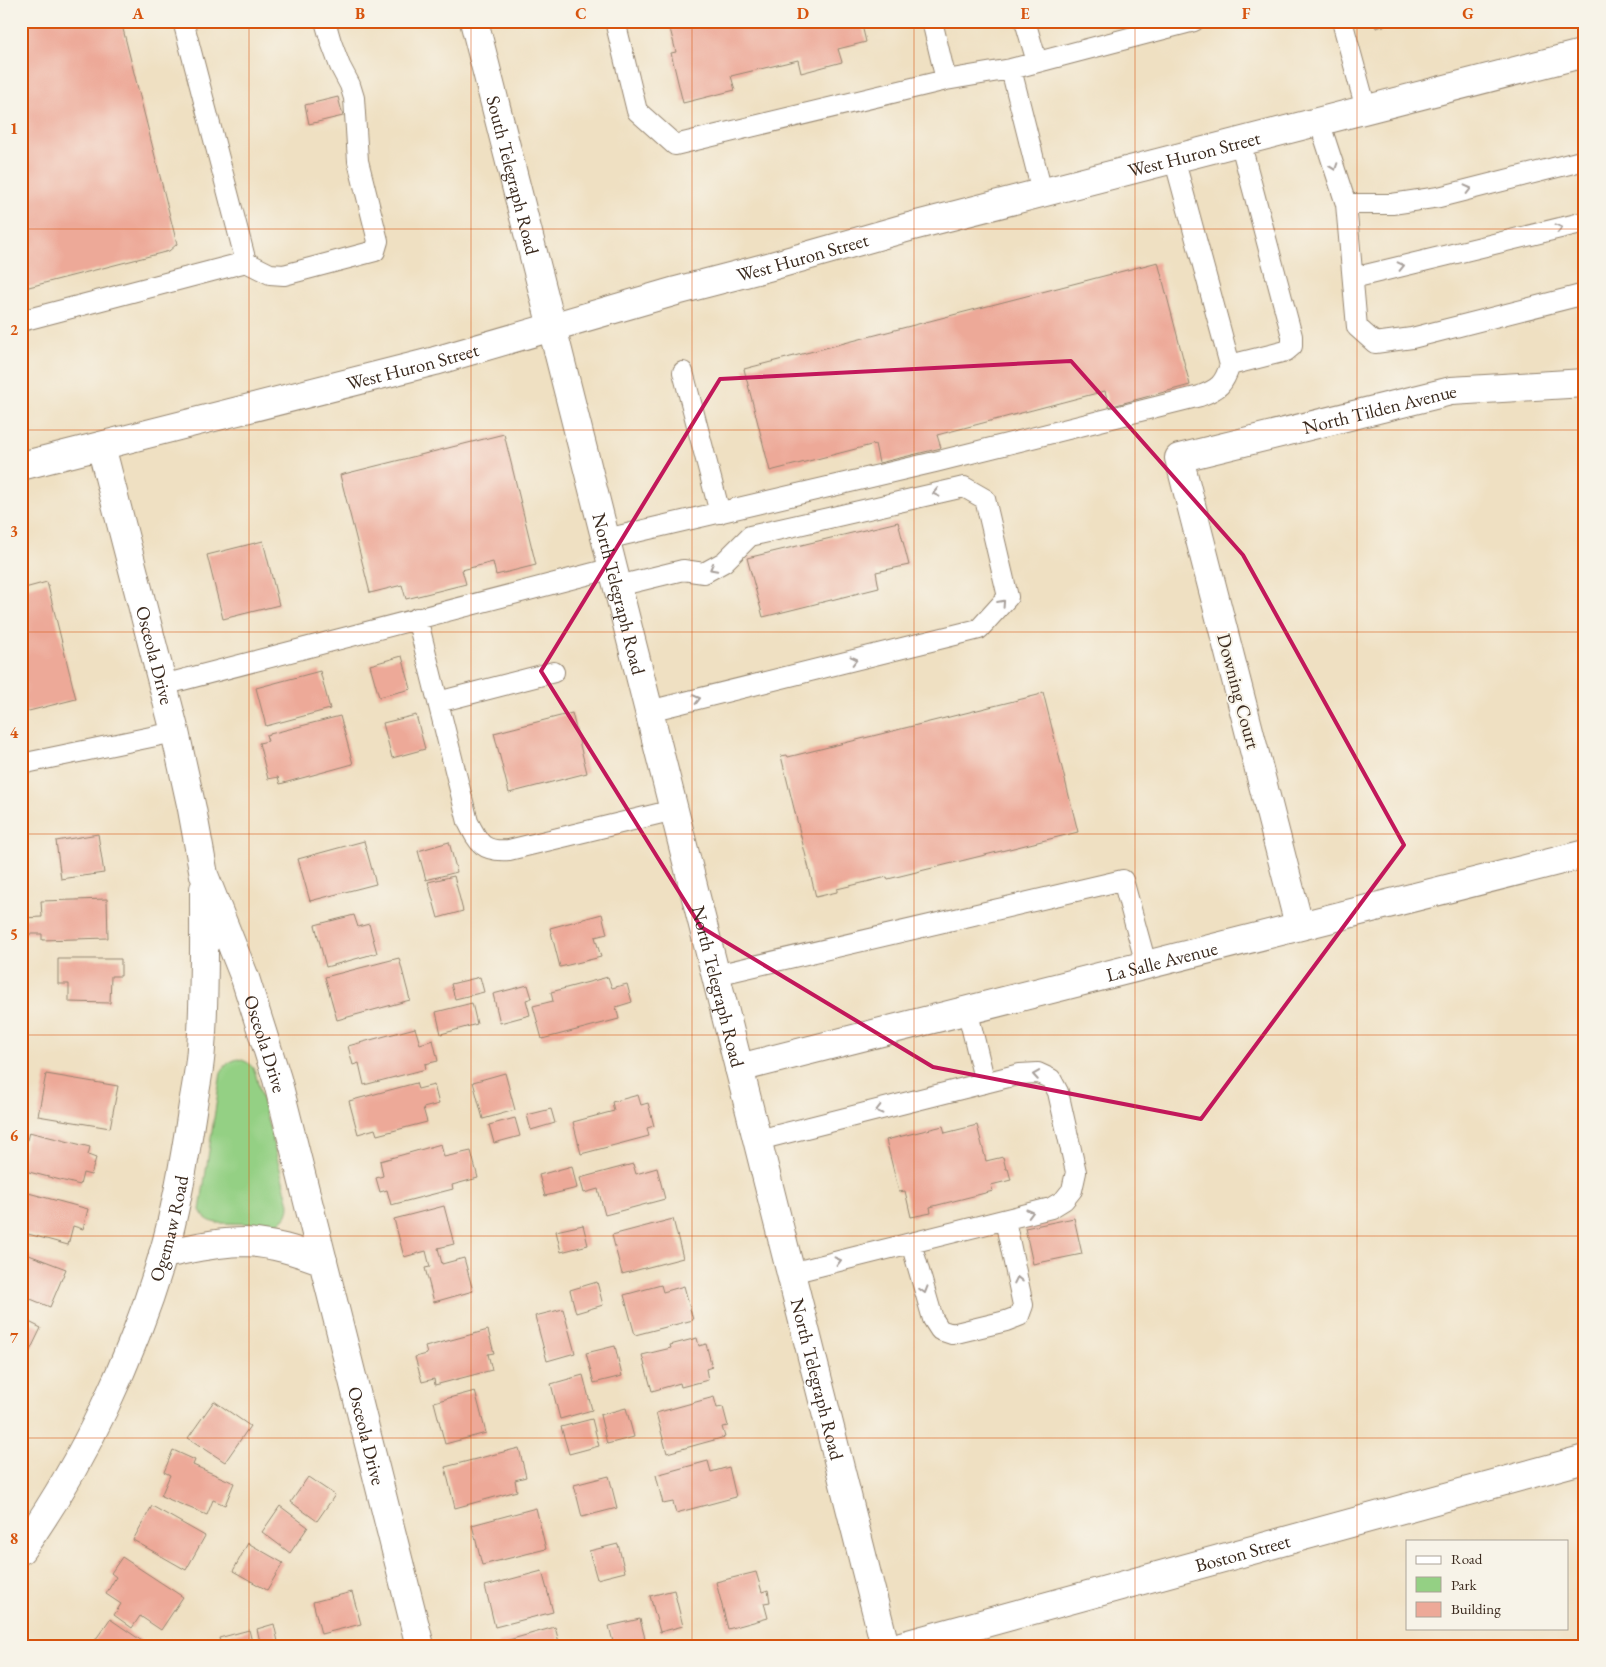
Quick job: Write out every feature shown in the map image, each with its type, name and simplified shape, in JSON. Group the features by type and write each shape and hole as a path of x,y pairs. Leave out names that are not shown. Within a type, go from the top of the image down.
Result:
{"main road":[{"name":"South Telegraph Road","path":"474,21 552,327"},
{"name":"West Huron Street","path":"21,466 435,361 908,227 1585,53"},
{"name":"North Telegraph Road","path":"552,327 885,1646"},
{"name":"North Tilden Avenue","path":"1179,458 1451,391 1585,384"},
{"name":"Osceola Drive","path":"101,446 175,732 204,875 245,978 278,1079 420,1646"},
{"name":"Downing Court","path":"1179,458 1299,925"},
{"name":"La Salle Avenue","path":"739,1068 1585,854"},
{"name":"Ogemaw Road","path":"21,1550 80,1455 99,1417 129,1352 163,1254 188,1140 201,1049 204,875"},
{"path":"163,1254 245,1242 279,1246 323,1261"},
{"name":"Boston Street","path":"901,1646 1585,1459"}],"lane":[{"path":"182,21 246,262"},
{"path":"21,321 246,262 270,274 284,275 375,251 378,241 358,161 354,98 350,85 340,66 325,21"},
{"path":"615,21 637,111 675,145 946,80 1038,62 1194,21"},
{"path":"932,21 946,80"},
{"path":"1025,21 1038,62"},
{"path":"1342,21 1366,109"},
{"path":"1011,68 1042,192"},
{"path":"1318,121 1346,204 1357,327 1375,343 1412,338 1585,294"},
{"path":"1230,365 1286,351 1292,346 1292,336 1240,141"},
{"path":"606,540 926,464 1214,391 1225,380 1230,365 1174,158"},
{"path":"1346,204 1392,204 1439,197 1585,160"},
{"path":"1353,278 1585,222"},
{"path":"683,372 720,513"},
{"path":"163,685 416,618 616,577 682,570 704,573 724,562 750,536 964,487 985,499 1008,597 979,629 650,711"},
{"path":"416,618 468,822 477,839 486,848 496,851 509,850 674,810"},
{"path":"438,702 554,672"},
{"path":"21,764 175,732"},
{"path":"716,975 1123,880 1146,964"},
{"path":"967,1009 985,1083"},
{"path":"758,1140 1020,1074 1038,1073 1051,1079 1058,1092 1076,1172 1072,1190 1064,1200 1051,1208 791,1273"},
{"path":"911,1243 933,1319 940,1330 952,1334 1006,1321 1019,1316 1023,1305 1004,1220"}],"highlighted area":[{"path":"1071,361 1243,555 1404,845 1201,1119 933,1067 701,927 541,671 720,379"}],"green space":[{"path":"238,1059 248,1063 255,1072 289,1204 285,1218 280,1222 272,1224 217,1223 207,1219 200,1210 221,1072 228,1063"}],"building":[{"path":"21,21 121,21 177,244 169,251 21,289"},
{"path":"668,21 861,21 866,42 838,49 842,62 801,73 798,60 731,76 735,90 683,103 671,53 676,52"},
{"path":"1374,21 1399,21 1399,22 1376,28"},
{"path":"338,97 343,116 309,124 305,105"},
{"path":"1158,262 1190,385 1109,407 1105,391 937,435 941,448 879,463 875,444 770,471 744,369"},
{"path":"504,434 536,565 496,575 493,562 462,570 466,584 406,599 402,585 370,593 340,475"},
{"path":"898,522 909,565 876,572 879,588 763,617 747,558"},
{"path":"263,541 279,605 223,619 207,555"},
{"path":"47,582 76,699 21,713 21,589"},
{"path":"402,656 411,689 379,697 370,665"},
{"path":"320,671 330,709 266,726 256,688"},
{"path":"1043,692 1078,832 888,879 887,877 837,889 837,892 816,897 781,756 787,755 788,757 1038,695"},
{"path":"572,713 587,773 509,793 494,733"},
{"path":"416,715 425,749 392,758 383,723"},
{"path":"340,716 353,764 280,784 278,777 268,779 259,743 268,741 266,735"},
{"path":"98,834 104,873 61,879 56,841"},
{"path":"364,841 376,884 310,901 298,859"},
{"path":"449,842 457,872 426,880 418,851"},
{"path":"454,876 463,911 438,918 428,882"},
{"path":"107,899 108,938 42,940 42,934 21,934 21,918 42,917 41,901"},
{"path":"602,914 607,934 595,937 601,957 560,967 550,928"},
{"path":"354,915 358,927 369,924 377,953 326,967 315,925"},
{"path":"399,958 410,1000 337,1020 325,977"},
{"path":"58,959 121,959 121,976 111,976 110,1003 69,1002 69,984 58,984"},
{"path":"480,977 484,992 455,999 451,984"},
{"path":"608,977 612,988 627,984 632,1002 616,1007 619,1019 542,1039 533,1006 553,1001 551,992"},
{"path":"528,985 532,998 526,1000 530,1015 500,1023 493,994"},
{"path":"472,1003 477,1024 441,1034 436,1012"},
{"path":"415,1028 420,1044 433,1040 438,1061 425,1064 426,1069 364,1085 359,1063 353,1065 348,1046"},
{"path":"505,1073 515,1110 483,1119 473,1082"},
{"path":"46,1074 118,1086 110,1128 38,1116"},
{"path":"416,1083 418,1089 434,1085 439,1104 423,1108 427,1122 377,1135 375,1129 358,1134 349,1101"},
{"path":"638,1095 641,1105 648,1103 654,1126 647,1128 649,1136 581,1154 573,1122 614,1111 612,1102"},
{"path":"551,1109 555,1123 531,1130 527,1115"},
{"path":"515,1118 520,1136 494,1143 489,1125"},
{"path":"977,1125 986,1161 1003,1157 1011,1180 991,1185 993,1191 930,1207 931,1213 911,1217 905,1191 899,1192 886,1140 943,1126 945,1133"},
{"path":"29,1132 90,1147 88,1155 96,1158 91,1175 83,1173 80,1185 21,1170"},
{"path":"441,1144 444,1157 471,1151 478,1178 452,1185 453,1189 391,1205 387,1190 380,1192 376,1178 383,1176 380,1161"},
{"path":"633,1164 636,1174 657,1168 665,1199 605,1215 598,1189 584,1193 580,1178"},
{"path":"572,1166 577,1188 545,1196 539,1175"},
{"path":"21,1191 88,1209 83,1229 73,1226 68,1245 21,1232"},
{"path":"444,1206 454,1244 438,1248 442,1264 464,1258 473,1291 434,1302 425,1268 430,1267 426,1251 404,1257 394,1219"},
{"path":"1074,1218 1082,1254 1033,1264 1025,1228"},
{"path":"673,1219 683,1258 622,1274 612,1235"},
{"path":"583,1225 588,1245 561,1252 556,1231"},
{"path":"21,1252 66,1269 50,1307 21,1295"},
{"path":"597,1282 603,1305 576,1313 570,1290"},
{"path":"661,1285 663,1292 684,1286 693,1320 635,1335 624,1295"},
{"path":"563,1309 575,1353 547,1361 535,1316"},
{"path":"21,1318 41,1328 24,1363 21,1362"},
{"path":"488,1330 494,1353 488,1354 492,1370 435,1385 434,1379 422,1382 415,1357 427,1354 425,1347"},
{"path":"697,1338 699,1346 706,1344 712,1367 706,1369 708,1380 681,1387 680,1383 652,1391 642,1355 671,1348 670,1345"},
{"path":"615,1346 622,1376 594,1383 586,1353"},
{"path":"583,1375 592,1410 560,1419 551,1384"},
{"path":"475,1391 486,1433 445,1444 434,1402"},
{"path":"714,1397 717,1408 723,1407 728,1426 722,1427 725,1437 667,1453 656,1413"},
{"path":"214,1401 250,1426 225,1462 188,1438"},
{"path":"626,1408 634,1437 607,1444 600,1415"},
{"path":"592,1419 599,1446 569,1454 561,1427"},
{"path":"519,1448 526,1477 515,1480 517,1491 455,1508 445,1467"},
{"path":"173,1450 195,1460 193,1465 234,1483 225,1505 213,1500 207,1515 161,1496 170,1475 164,1472"},
{"path":"708,1461 711,1472 729,1467 736,1497 676,1513 673,1502 663,1504 656,1475"},
{"path":"609,1476 617,1508 582,1517 574,1485"},
{"path":"308,1477 335,1495 317,1521 291,1502"},
{"path":"152,1506 205,1536 186,1570 133,1540"},
{"path":"280,1506 308,1527 290,1553 262,1532"},
{"path":"536,1508 546,1549 482,1565 472,1525"},
{"path":"248,1543 283,1563 267,1590 233,1571"},
{"path":"618,1544 625,1572 597,1579 589,1551"},
{"path":"122,1557 183,1597 161,1630 140,1616 132,1628 114,1615 121,1604 106,1594 116,1577 111,1573"},
{"path":"542,1571 553,1612 495,1627 485,1586"},
{"path":"756,1572 762,1592 768,1590 770,1602 764,1603 768,1618 728,1629 716,1582"},
{"path":"674,1590 683,1626 660,1632 650,1596"},
{"path":"352,1592 361,1624 321,1634 313,1602"},
{"path":"110,1619 145,1643 143,1646 91,1646"},
{"path":"640,1619 647,1646 614,1646 609,1626"},
{"path":"274,1624 279,1646 261,1646 257,1629"},
{"path":"555,1627 560,1646 499,1646 498,1643"},
{"path":"249,1630 253,1646 221,1646 219,1638"}]}
